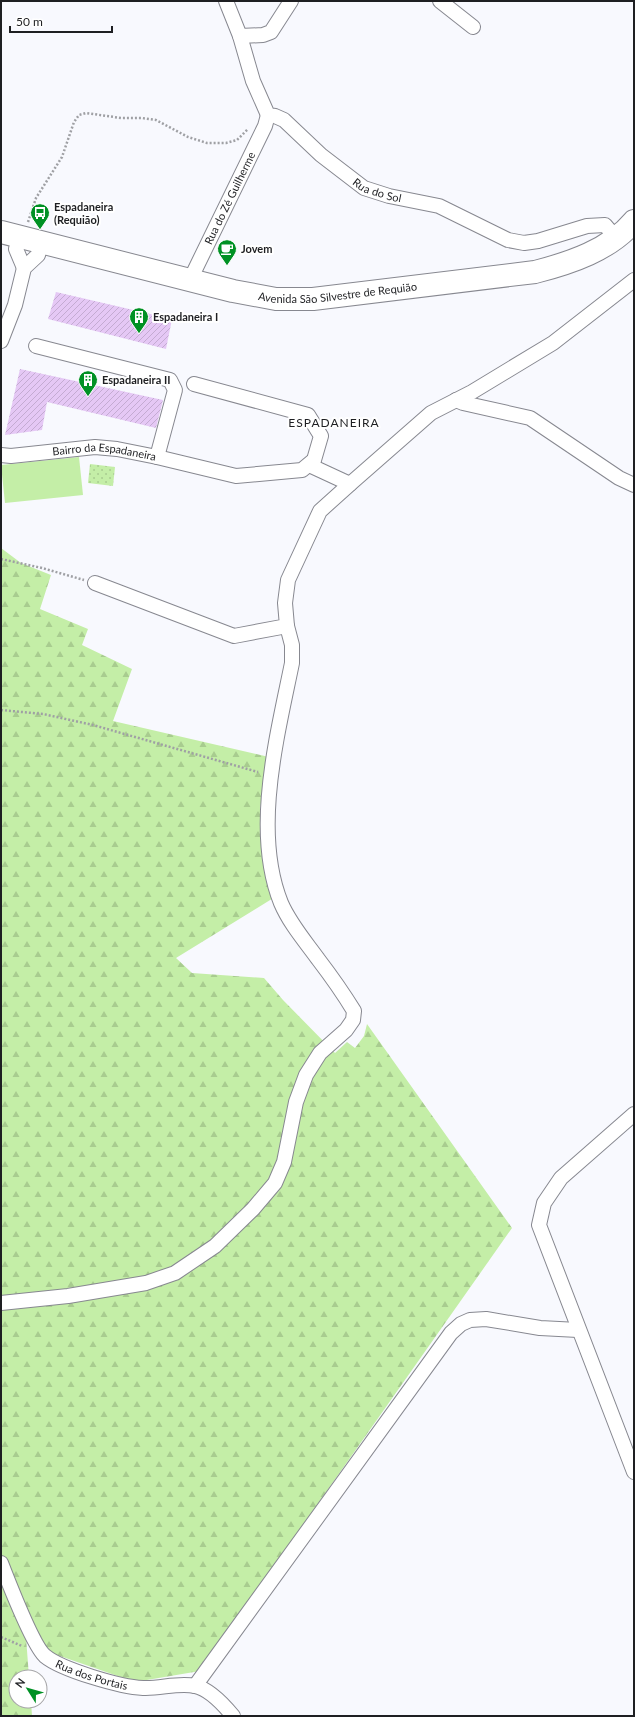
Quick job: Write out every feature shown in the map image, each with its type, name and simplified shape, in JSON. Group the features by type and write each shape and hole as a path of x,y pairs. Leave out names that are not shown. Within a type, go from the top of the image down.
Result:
{"main road":[{"name":"Avenida São Silvestre de Requião","path":"24,238 233,291 276,299 313,299 535,272 570,263 616,238 634,220"}],"street":[{"path":"226,1 240,36 253,81 268,115"},
{"path":"240,36 263,35 271,32 291,1"},
{"path":"440,1 473,27"},
{"name":"Rua do Sol","path":"268,115 284,120 321,154 364,188 375,193 439,206 508,240 524,243 556,237 587,226 604,225 616,238"},
{"name":"Rua do Zé Guilherme","path":"190,280 265,126 268,115"},
{"path":"1,341 15,306 24,268 38,255 24,238 16,249 24,268"},
{"path":"1,1303 68,1296 146,1283 175,1273 215,1246 253,1209 275,1183 284,1162 296,1102 306,1075 320,1053 346,1030 353,1020 354,1011 336,982 294,927 282,904 274,882 270,852 268,817 270,775 292,663 292,645 287,626 285,603 288,580 320,511 431,413 553,343 634,280"},
{"name":"Bairro da Espadaneira","path":"1,455 11,456 95,447 117,449 158,457 175,390 170,380 36,346"},
{"path":"158,457 236,476 302,470 314,460 321,436 308,415 194,384"},
{"path":"456,400 463,403 530,418 619,478 634,485"},
{"path":"309,465 350,484"},
{"path":"95,583 234,636 287,626"},
{"path":"634,1114 561,1178 544,1203 539,1225 578,1330 634,1472"},
{"path":"233,1716 228,1709 212,1696 195,1686 451,1333 461,1324 470,1320 486,1319 540,1328 578,1330"},
{"name":"Rua dos Portais","path":"1,1563 34,1638 44,1656 53,1661 114,1683 144,1688 195,1686"}],"path":[{"path":"24,238 36,198 62,157 74,122 79,115 86,112 121,118 156,120 188,137 207,143 226,143 237,140 257,120 268,115"},
{"path":"1,559 42,568 95,583"},
{"path":"1,710 43,714 93,725 270,775"}],"green space":[{"path":"79,457 83,495 5,503 1,465"},
{"path":"90,464 115,467 113,486 88,483"},
{"path":"1,548 21,563 51,575 40,609 88,629 82,645 132,669 113,721 269,757 260,808 265,874 275,897 176,958 192,973 264,978 283,1000 335,1053 347,1042 355,1048 364,1036 367,1024 512,1228 200,1671 135,1682 57,1655 26,1637 28,1669 8,1669 8,1709 32,1709 32,1716 1,1716"}],"building":[{"name":"Espadaneira I","path":"56,292 172,319 166,349 48,319"},
{"name":"Espadaneira II","path":"20,369 163,400 156,428 47,402 42,430 5,435"}],"place":[{"name":"Espadaneira (Requião)","path":"40,230"},
{"name":"Jovem","path":"227,266"},
{"name":"Espadaneira I","path":"139,334"},
{"name":"Espadaneira II","path":"88,397"}],"district":[{"name":"ESPADANEIRA","path":"334,423"}]}
